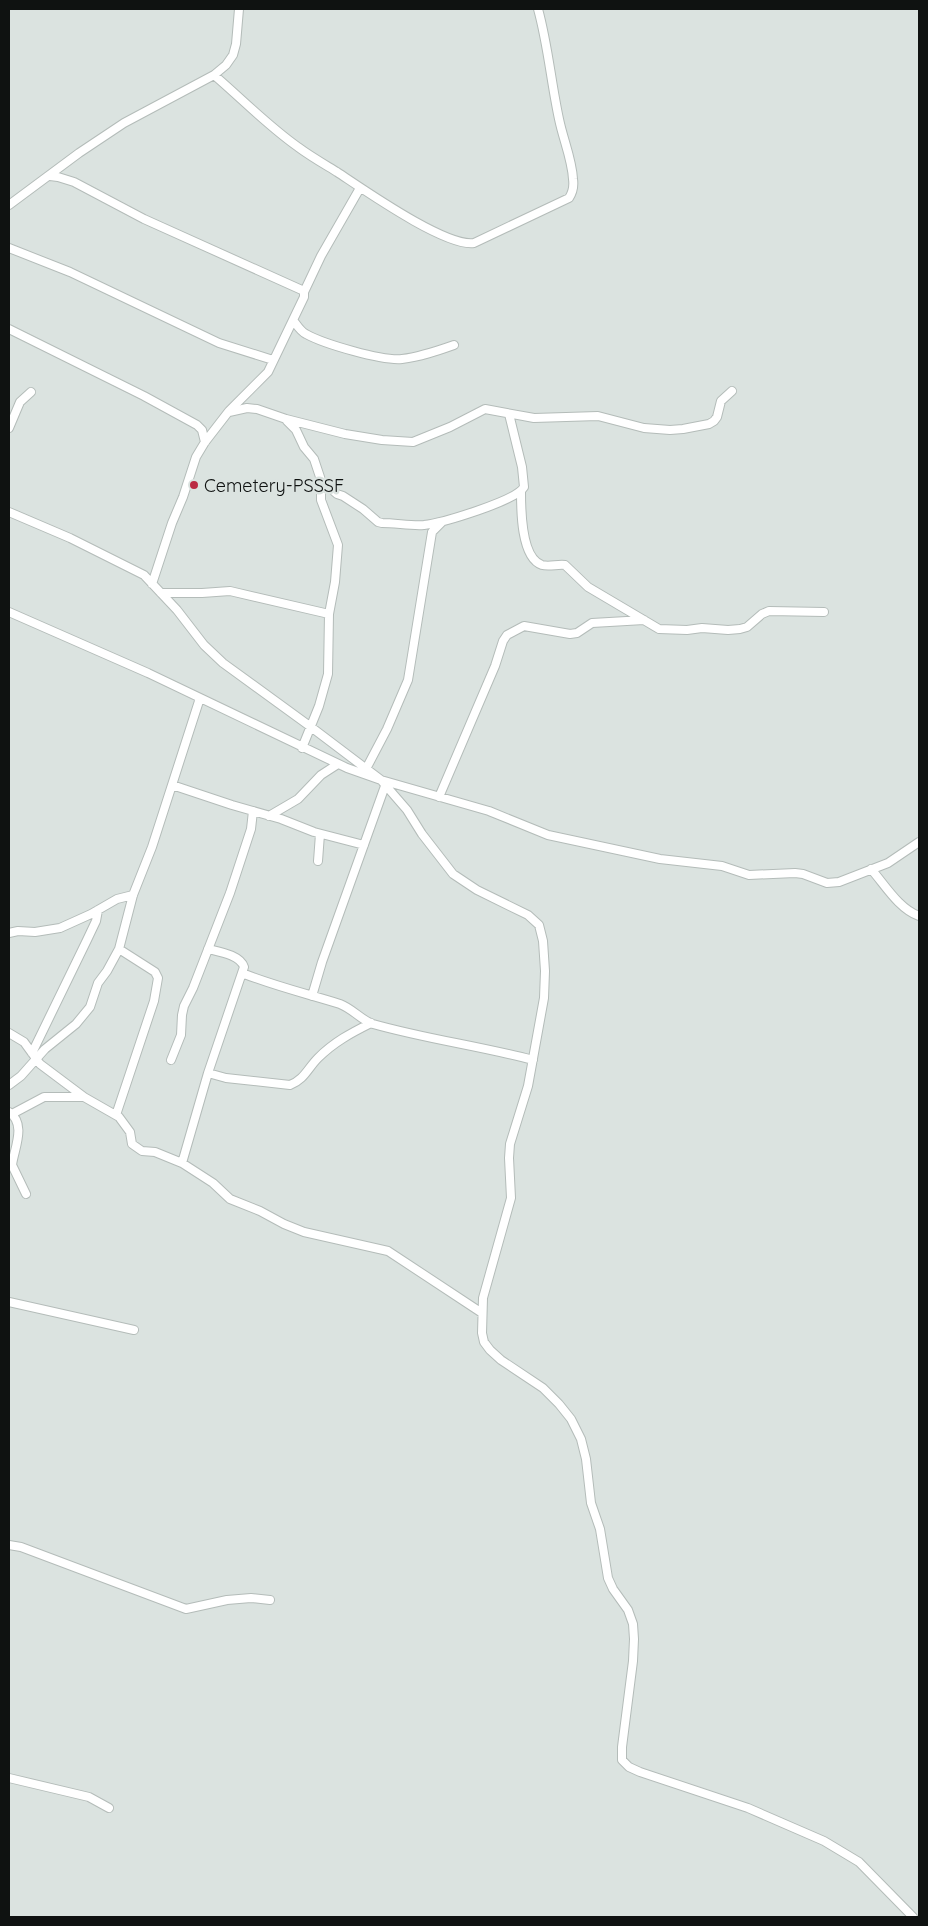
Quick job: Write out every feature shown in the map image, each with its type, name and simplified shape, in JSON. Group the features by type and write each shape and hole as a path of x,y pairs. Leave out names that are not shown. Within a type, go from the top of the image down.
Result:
{"street":[{"path":"9,205 79,153 124,124 214,75 226,65 233,55 236,44 239,9"},
{"path":"214,75 268,124 298,148 360,188 425,226 469,244 482,240 569,198 572,193 573,178 551,81 544,32 538,9"},
{"path":"50,176 74,182 144,219 302,289 304,292"},
{"path":"152,584 196,457 205,442 228,413 268,372 321,256 360,188"},
{"path":"9,248 62,269 219,343 274,360"},
{"path":"293,320 300,330 306,334 328,343 394,359 421,355 454,345"},
{"path":"9,329 144,396 196,425 202,430 205,442"},
{"path":"9,428 20,402 31,392"},
{"path":"228,413 247,408 286,420 370,438 413,442 450,427 485,409 544,418 598,416 644,428 683,429 709,424 714,421 717,417 721,401 732,392"},
{"path":"509,414 522,467 524,487 521,492 522,524 530,554 534,560 545,565 565,565 588,587 659,629 688,630 702,628 728,630 747,627 762,614 769,611 824,612"},
{"path":"286,420 296,430 304,447 314,459 321,480 321,500 338,545 335,582 329,614 328,674 311,727 302,748"},
{"path":"321,480 337,494 363,509 380,522 424,525 493,505 521,492"},
{"path":"9,512 70,538 136,570 177,610 204,645 223,663 366,768 383,783 407,810 422,834 453,874 477,890 528,915 539,925 543,948 544,998 528,1086 510,1144 511,1198 483,1298 484,1342 501,1360 548,1393 571,1419 581,1439 608,1578 613,1589 628,1610 634,1631 633,1661 622,1760 629,1767 640,1772 748,1808 824,1841 859,1862 913,1917"},
{"path":"366,768 388,729 408,680 432,532 443,520"},
{"path":"161,593 202,594 230,591 329,614"},
{"path":"9,612 148,673 234,713 302,748 383,783 489,811 548,835 660,859 722,866 749,875 803,874 832,883 888,863 919,842"},
{"path":"440,797 495,666 503,641 508,635 524,626 570,634 577,633 592,622 644,620"},
{"path":"34,1056 76,1024 89,1009 98,984 119,949 133,895 152,848 200,698"},
{"path":"269,816 298,799 321,775 338,764"},
{"path":"312,996 322,962 364,845 383,783"},
{"path":"172,785 320,834 364,845"},
{"path":"171,1060 181,1036 184,1006 230,893 251,829 253,811"},
{"path":"318,861 320,834"},
{"path":"871,869 901,906 910,913 919,916"},
{"path":"9,934 18,931 35,932 60,928 117,899 133,895"},
{"path":"9,1085 25,1071 34,1056 96,921 98,910"},
{"path":"182,1163 208,1073 244,967 242,962 208,948"},
{"path":"116,1115 154,1001 158,978 155,972 119,949"},
{"path":"242,972 341,1005 371,1023 425,1038 491,1049 533,1060"},
{"path":"208,1073 226,1078 290,1085 296,1083 307,1073 316,1060 338,1040 371,1023"},
{"path":"9,1033 24,1042 40,1064 84,1097 116,1115 125,1123 130,1132 133,1145 142,1151 155,1152 182,1163 212,1183 230,1199 260,1211 284,1224 304,1232 388,1251 482,1313"},
{"path":"26,1194 12,1165 18,1140 16,1122 10,1113 44,1098 84,1097"},
{"path":"9,1302 134,1330"},
{"path":"9,1544 186,1609 226,1600 251,1598 270,1600"},
{"path":"9,1778 89,1798 110,1808"}],"place":[{"name":"Cemetery-PSSSF","path":"194,485"}]}
